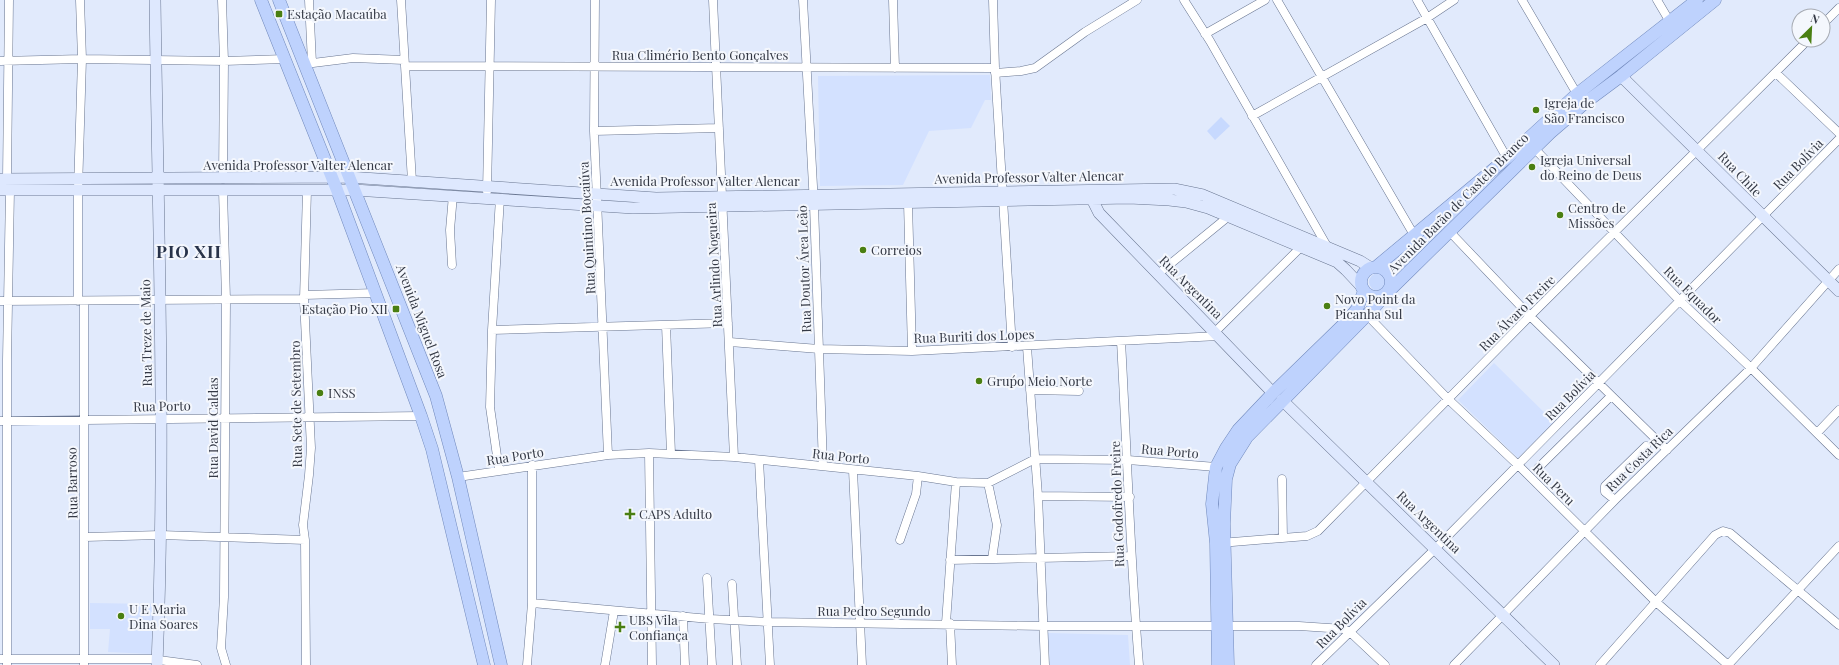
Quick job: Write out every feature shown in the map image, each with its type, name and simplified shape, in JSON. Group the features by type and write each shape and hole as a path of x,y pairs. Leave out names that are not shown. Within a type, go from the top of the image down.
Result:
{"main road":[{"name":"Rua Treze de Maio","path":"155,0 161,418 161,535 157,662"},
{"path":"261,0 337,190 421,416 432,449 484,665"},
{"name":"Avenida Miguel Rosa","path":"279,0 309,64 348,177 436,396 458,477 501,665"},
{"name":"Avenida Barão de Castelo Branco","path":"1374,267 1507,158 1577,94 1697,0"},
{"name":"Avenida Barão de Castelo Branco","path":"1221,542 1212,504 1216,467 1238,430 1278,397 1367,315 1386,293 1450,232 1534,148 1586,102 1621,76 1715,0"},
{"name":"Rua Chile","path":"1621,76 1697,150 1763,218 1839,291"},
{"name":"Avenida Professor Valter Alencar","path":"9,185 79,185 157,179 348,177 412,181 487,192 596,200"},
{"name":"Avenida Professor Valter Alencar","path":"79,185 157,191 354,190 453,195 487,192 500,198 596,200 656,198 722,201 1071,195 1169,200 1186,202 1229,216 1337,262 1363,289"},
{"name":"Avenida Professor Valter Alencar","path":"1092,195 1156,189 1189,191 1203,195 1374,267"},
{"name":"Rua Argentina","path":"1092,195 1099,213 1278,397 1367,481 1554,665"},
{"name":"Avenida Professor Valter Alencar","path":"813,200 908,203 1003,196"},
{"path":"1374,267 1385,270 1389,273 1392,282 1386,293 1371,297 1363,289 1362,276 1367,270 1374,267"},
{"name":"Avenida Barão de Castelo Branco","path":"1218,665 1222,626 1221,542 1226,479 1230,464 1247,437 1278,397 1347,322 1357,309 1363,289"},
{"name":"Avenida Barão de Castelo Branco","path":"1222,626 1228,665"}],"street":[{"path":"9,0 9,185 4,301 3,421 5,661 157,662 197,665"},
{"name":"Rua Barroso","path":"80,0 82,59 79,185 84,419 84,662"},
{"path":"222,0 224,61 223,178"},
{"path":"309,0 309,64"},
{"path":"402,0 412,181"},
{"path":"487,192 491,0"},
{"name":"Rua Quintino Bocaiúva","path":"595,0 596,67 594,131 596,200 604,326 608,455"},
{"name":"Rua Arlindo Nogueira","path":"713,0 730,342 734,457"},
{"name":"Rua Doutor Área Leão","path":"803,0 813,200 823,466"},
{"path":"893,0 895,68"},
{"path":"992,0 1012,347"},
{"name":"Rua Climério Bento Gonçalves","path":"309,64 353,58 405,63 490,66 716,66 1020,71 1035,68 1085,32 1138,0"},
{"path":"1184,0 1328,248"},
{"path":"1205,34 1265,0"},
{"path":"1277,0 1414,235"},
{"path":"1417,0 1507,158"},
{"path":"1252,116 1427,18 1454,0"},
{"path":"1522,0 1577,94"},
{"path":"1658,0 1670,22"},
{"path":"1831,16 1839,8"},
{"name":"Rua Álvaro Freire","path":"1221,542 1307,536 1316,532 1614,232 1800,48"},
{"path":"0,61 9,62 82,59 224,61 285,59"},
{"path":"1776,73 1839,133"},
{"path":"594,131 719,128"},
{"name":"Rua Bolívia","path":"1316,665 1436,548 1763,218 1839,139"},
{"name":"Rua Equador","path":"1534,148 1680,301 1751,368 1839,455"},
{"name":"Rua David Caldas","path":"223,190 226,300 224,536 221,648 226,665"},
{"name":"Rua Sete de Setembro","path":"306,665 305,540 303,518 311,448 304,297 307,190"},
{"path":"452,265 450,230 453,195"},
{"path":"499,470 490,407 492,330 500,198"},
{"path":"908,203 912,351"},
{"path":"1158,274 1229,216"},
{"path":"1450,232 1530,316 1667,450"},
{"path":"1217,334 1301,247"},
{"name":"Rua Costa Rica","path":"1454,665 1615,500 1751,368 1839,269"},
{"path":"4,301 226,300 376,293"},
{"name":"Rua Peru","path":"1367,315 1448,400 1518,465 1656,602 1728,665"},
{"path":"492,330 728,323"},
{"path":"666,325 671,454"},
{"name":"Rua Buriti dos Lopes","path":"730,342 819,349 912,351 1121,342 1217,334"},
{"name":"Rua Godofredo Freire","path":"1121,342 1130,497 1131,556 1138,665"},
{"path":"1027,347 1038,496 1045,665"},
{"path":"1030,390 1079,391"},
{"path":"1538,468 1611,396"},
{"path":"1817,433 1839,410"},
{"name":"Rua Porto","path":"3,421 225,417 309,418 421,416"},
{"path":"1615,500 1605,492 1605,486 1646,446"},
{"path":"649,453 650,614 652,665"},
{"name":"Rua Porto","path":"458,477 608,455 649,453 734,457 918,476 956,482 988,483 1035,459 1128,460 1216,467"},
{"path":"759,460 770,665"},
{"path":"527,665 532,603 532,465"},
{"path":"853,470 862,665"},
{"path":"900,540 916,494 918,476"},
{"path":"1282,479 1283,538"},
{"path":"952,665 948,623 950,560 956,482"},
{"path":"988,483 997,525 992,559"},
{"path":"1038,496 1130,497"},
{"path":"1600,665 1715,536 1723,531 1730,534 1839,626"},
{"path":"85,537 161,535 305,540"},
{"path":"1728,665 1839,546"},
{"path":"950,560 1131,556"},
{"path":"707,578 712,665"},
{"path":"732,584 736,665"},
{"name":"Rua Pedro Segundo","path":"532,603 710,619 768,622 948,623 1043,626 1136,625 1314,627 1338,628 1350,632"},
{"path":"605,665 614,610"},
{"path":"683,616 685,665"},
{"path":"1350,632 1385,665"}],"shaded area":[{"path":"990,75 991,100 985,100 971,128 929,131 903,185 820,186 818,76"},
{"path":"1221,117 1230,126 1215,140 1207,131"},
{"path":"1520,158 1406,272 1400,264 1391,260 1510,162"},
{"path":"1374,273 1382,273 1387,278 1385,289 1382,291 1374,291 1369,286 1369,278"},
{"path":"1494,363 1554,422 1518,458 1458,400"},
{"name":"U E Maria Dina Soares","path":"90,603 154,604 151,654 108,652 110,629 90,629"},
{"path":"1048,633 1128,635 1130,665 1050,665"}],"place":[{"name":"Estação Macaúba","path":"279,14"},
{"name":"Igreja de São Francisco","path":"1536,110"},
{"name":"Igreja Universal do Reino de Deus","path":"1532,167"},
{"name":"Centro de Missões","path":"1560,215"},
{"name":"Correios","path":"863,250"},
{"name":"Novo Point da Picanha Sul","path":"1327,306"},
{"name":"Estação Pio XII","path":"396,309"},
{"name":"Gruṕo Meio Norte","path":"979,381"},
{"name":"INSS","path":"320,393"},
{"name":"CAPS Adulto","path":"630,514"},
{"name":"U E Maria Dina Soares","path":"121,616"},
{"name":"UBS Vila Confiança","path":"620,627"}],"district":[{"name":"PIO XII","path":"189,252"}]}
